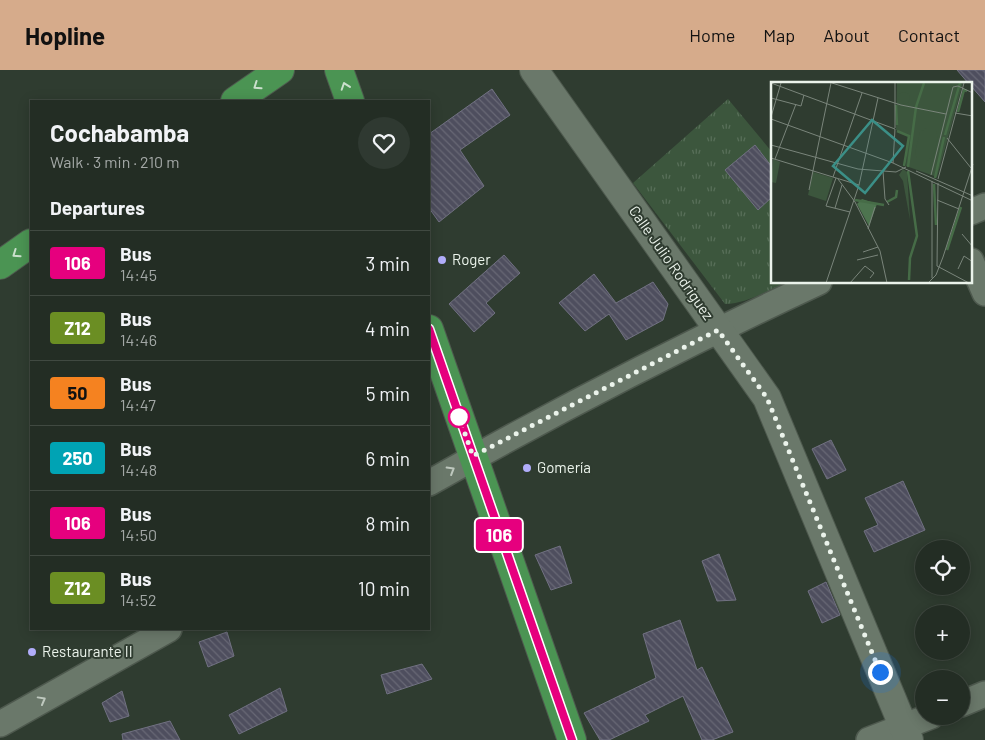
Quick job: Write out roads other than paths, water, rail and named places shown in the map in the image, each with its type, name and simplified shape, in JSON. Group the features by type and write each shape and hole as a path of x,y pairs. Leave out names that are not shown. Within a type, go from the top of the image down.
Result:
{"main road":[{"path":"236,100 280,70"},
{"path":"339,70 350,100"},
{"name":"Calle Julio Rodriguez","path":"534,70 767,398 906,734"},
{"path":"0,265 30,244"},
{"path":"430,332 572,740"}],"street":[{"path":"972,212 985,206"},
{"path":"972,263 985,293"},
{"path":"430,481 473,456 718,330 815,284"},
{"path":"0,724 167,630"},
{"path":"970,700 985,694"},
{"path":"869,740 906,734 918,725"}],"place":[{"name":"Roger","path":"442,260"},
{"name":"Gomería","path":"527,468"},
{"name":"Restaurante II","path":"32,652"}]}
